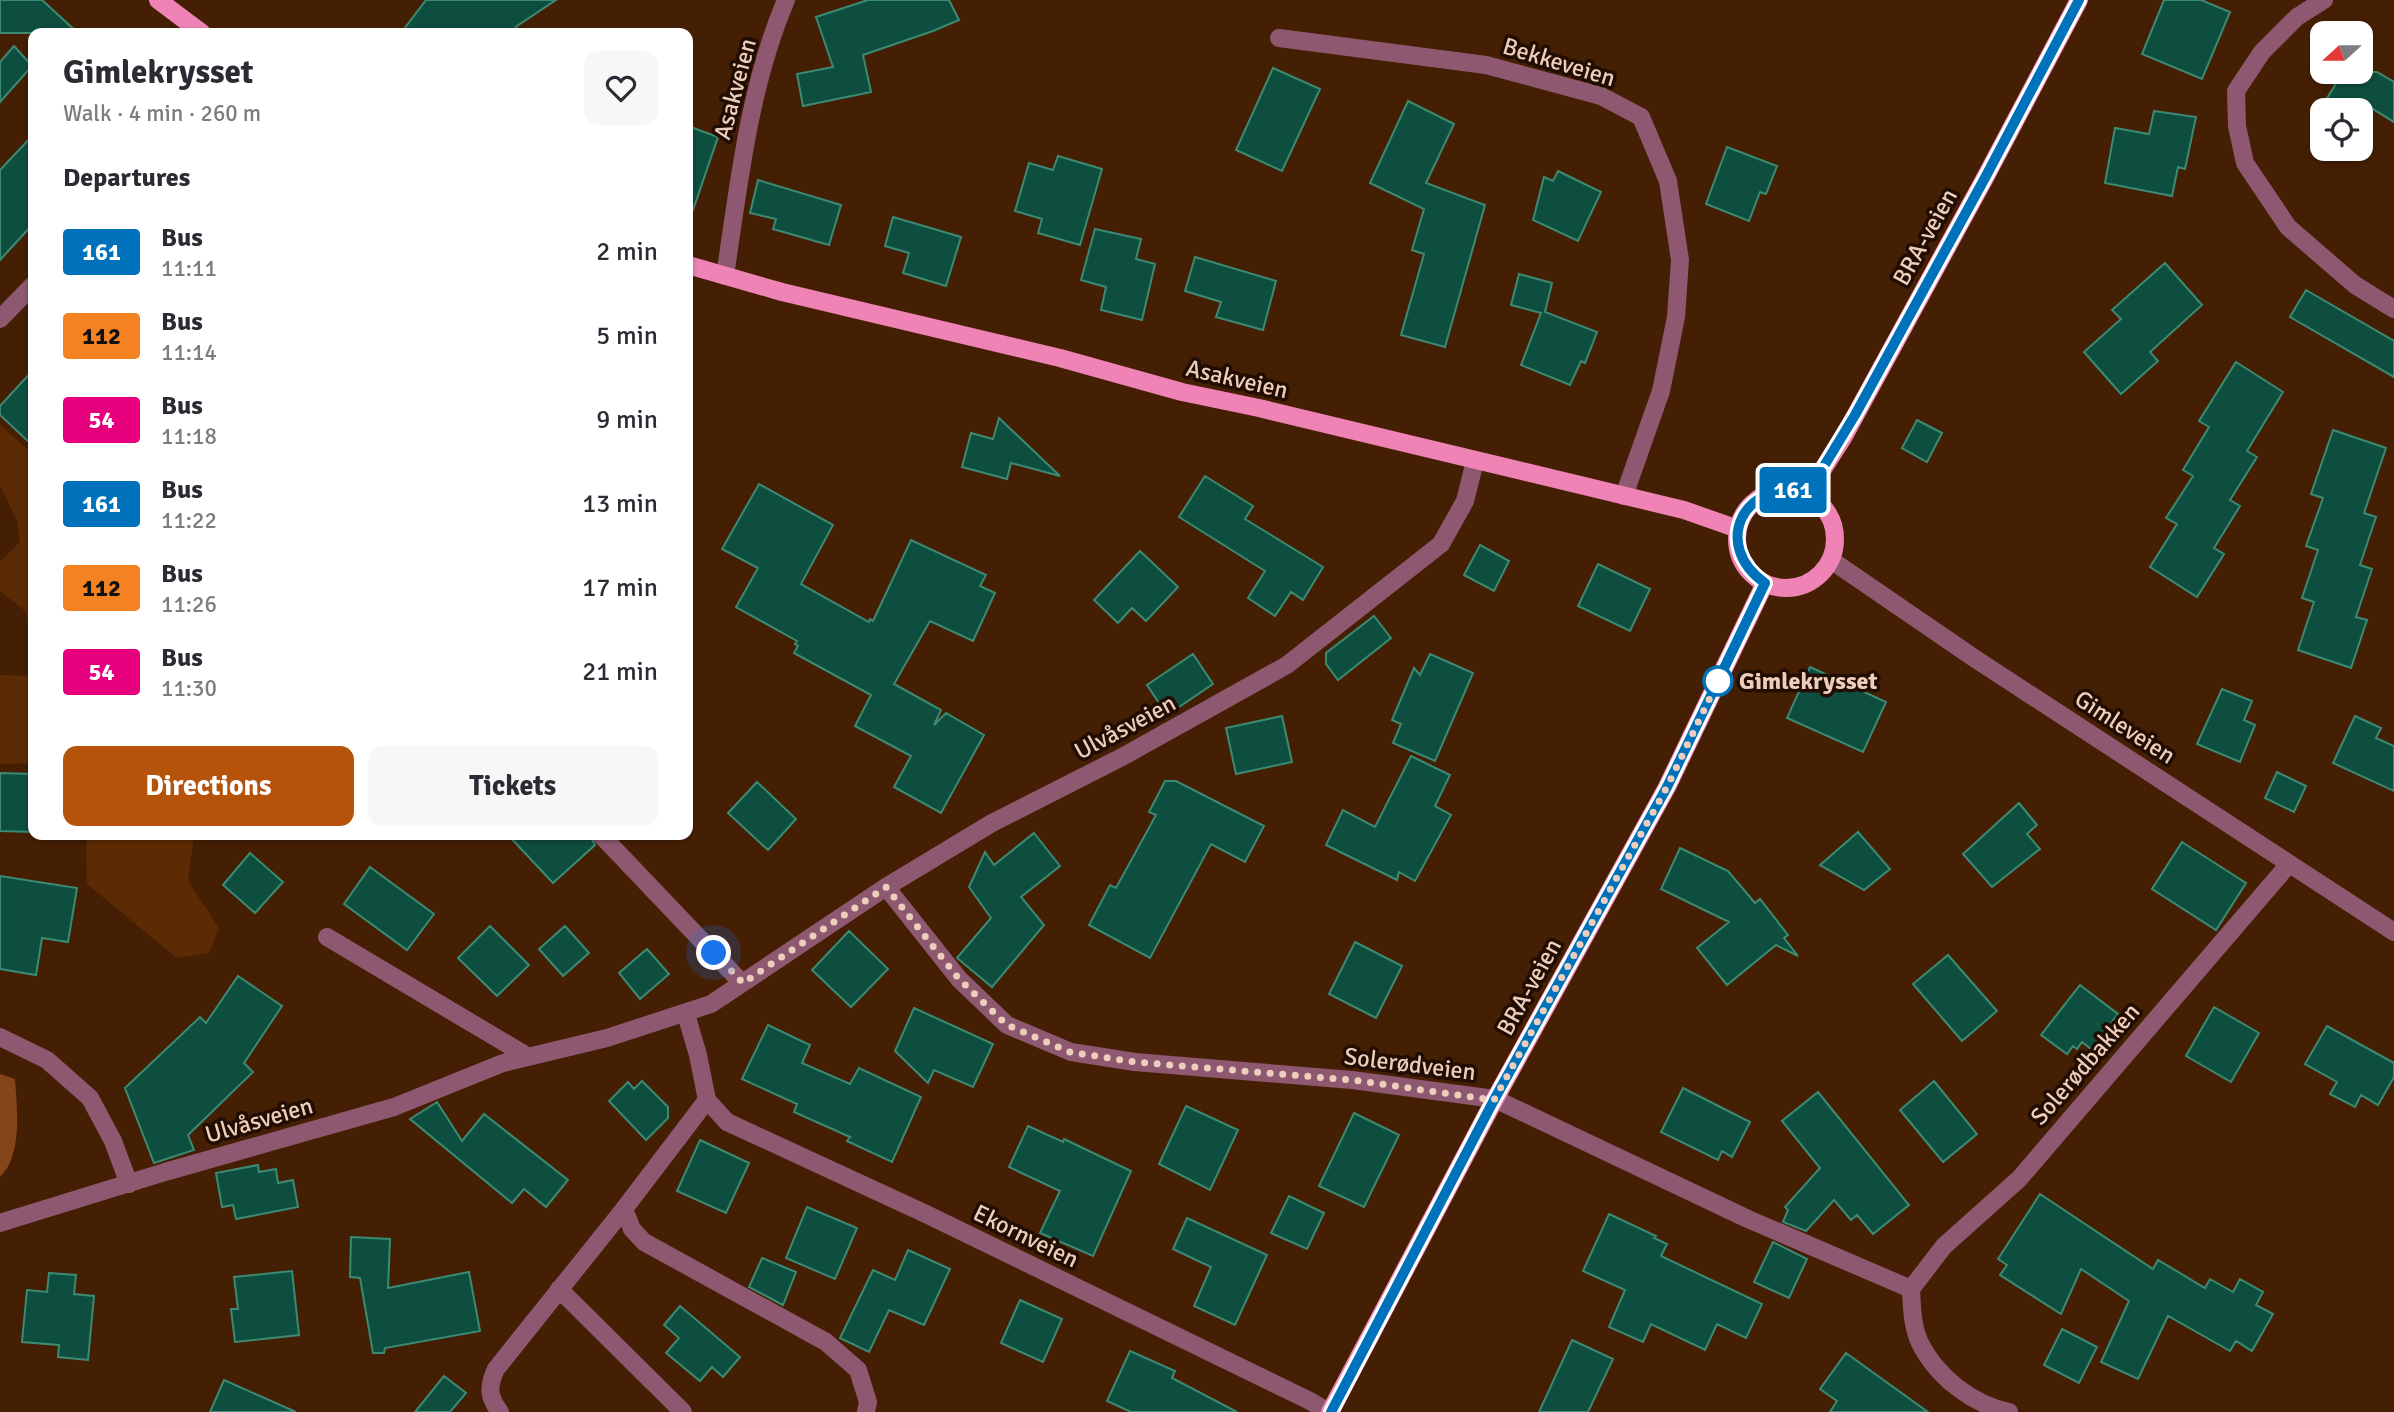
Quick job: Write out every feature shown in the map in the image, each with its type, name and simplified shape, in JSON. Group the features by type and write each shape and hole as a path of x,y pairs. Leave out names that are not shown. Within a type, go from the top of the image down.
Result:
{"main road":[{"path":"158,0 195,28"},
{"name":"BRA-veien","path":"1807,494 1856,414 2079,0"},
{"name":"Asakveien","path":"693,266 782,292 1060,358 1182,392 1684,510 1738,529"},
{"path":"1790,490 1807,494 1823,505 1833,522 1836,541 1831,560 1819,576 1802,586 1784,588 1765,583 1751,574 1742,561 1738,529 1745,512 1756,500 1773,491 1790,490"},
{"name":"BRA-veien","path":"1329,1412 1494,1100 1667,787 1765,583"}],"street":[{"name":"Asakveien","path":"725,276 744,149 757,91 786,0"},
{"path":"2324,0 2297,17 2262,52 2236,90 2236,126 2245,163 2288,228 2354,285 2394,309"},
{"name":"Bekkeveien","path":"1279,37 1486,65 1601,96 1641,117 1668,181 1680,260 1676,317 1661,391 1624,496"},
{"path":"0,319 28,290"},
{"name":"Ulvåsveien","path":"0,1223 394,1107 503,1063 607,1038 711,1004 886,887 992,823 1199,715 1287,665 1316,645 1441,544 1465,501 1475,461"},
{"name":"Gimleveien","path":"1831,560 1974,658 2394,932"},
{"path":"606,840 743,983"},
{"name":"Solerødbakken","path":"1911,1289 1944,1246 2019,1179 2289,864"},
{"name":"Solerødveien","path":"886,887 959,979 1007,1025 1070,1052 1135,1062 1352,1080 1494,1100 1748,1219 1911,1289"},
{"path":"327,937 527,1056"},
{"path":"500,1412 494,1405 489,1384 496,1369 707,1100 686,1013"},
{"path":"0,1037 47,1059 90,1098 113,1141 129,1184"},
{"name":"Ekornveien","path":"707,1100 727,1122 926,1214 1329,1412"},
{"path":"624,1209 632,1229 643,1242 826,1342 858,1370 868,1402 866,1412"},
{"path":"559,1289 683,1412"},
{"path":"1911,1289 1913,1316 1920,1342 1946,1379 1966,1394 2009,1412"}],"shaded area":[{"path":"0,425 28,450 28,623 25,611 0,591 0,562 20,542 17,521 0,485"},
{"path":"0,675 28,676 28,763 0,764"},
{"path":"86,840 193,840 188,881 219,928 209,953 177,958 87,884"},
{"path":"0,1074 15,1079 17,1131 12,1156 0,1177"}],"building":[{"path":"0,0 42,0 73,28 28,28 28,33 0,33"},
{"path":"426,0 556,0 515,28 405,28"},
{"path":"868,0 949,0 959,20 863,55 871,92 803,106 797,74 833,67 816,17"},
{"path":"2164,0 2201,0 2230,12 2202,79 2142,54"},
{"path":"14,46 28,62 28,70 0,102 0,62"},
{"path":"1273,68 1320,89 1282,171 1236,150"},
{"path":"2373,72 2377,72 2394,82 2394,122 2373,109 2373,98 2327,98 2336,84 2373,84"},
{"path":"1408,101 1454,124 1426,183 1485,205 1445,347 1401,335 1424,254 1412,250 1424,209 1370,183"},
{"path":"2154,111 2196,117 2185,169 2178,167 2172,196 2105,183 2115,128 2149,134"},
{"path":"693,128 718,137 693,210"},
{"path":"28,140 28,229 0,260 0,170"},
{"path":"1727,147 1777,166 1766,194 1760,192 1749,221 1706,204"},
{"path":"1058,156 1102,169 1080,245 1038,233 1042,219 1015,211 1029,163 1053,170"},
{"path":"1558,171 1601,192 1578,241 1533,220 1544,177 1553,181"},
{"path":"758,180 841,205 829,245 773,229 776,219 750,213"},
{"path":"893,217 961,237 946,286 903,273 909,253 885,246"},
{"path":"1095,229 1141,239 1136,259 1155,264 1142,320 1101,310 1106,287 1081,280"},
{"path":"1195,257 1276,281 1263,330 1216,317 1221,302 1185,291"},
{"path":"2165,263 2202,305 2150,352 2158,361 2121,394 2084,352 2121,319 2112,310"},
{"path":"1519,274 1552,283 1545,312 1597,332 1585,363 1581,361 1570,385 1521,365 1541,313 1511,305"},
{"path":"2306,290 2394,341 2394,377 2290,317"},
{"path":"2236,362 2283,392 2247,451 2257,457 2230,500 2240,506 2214,548 2224,554 2197,597 2150,567 2177,524 2166,518 2193,476 2183,470 2209,427 2199,421"},
{"path":"28,375 28,441 0,415 0,406"},
{"path":"999,418 1060,476 1011,463 1007,479 962,467 971,433 993,439"},
{"path":"1917,420 1942,433 1927,462 1902,448"},
{"path":"2333,430 2386,448 2364,513 2376,517 2360,565 2372,569 2356,617 2367,620 2351,668 2298,650 2314,602 2302,598 2318,550 2306,546 2323,498 2311,494"},
{"path":"1205,476 1253,506 1245,519 1323,567 1303,600 1291,592 1275,616 1248,598 1265,571 1179,517"},
{"path":"759,484 833,525 801,584 869,622 870,619 873,621 911,540 986,575 980,586 995,593 973,641 930,621 894,684 941,710 934,725 946,713 984,735 941,813 894,787 911,756 855,726 871,695 794,653 798,646 795,644 797,641 736,607 758,568 722,549"},
{"path":"1480,545 1509,561 1494,591 1464,575"},
{"path":"1140,551 1178,587 1146,621 1132,608 1118,623 1094,600"},
{"path":"1598,564 1650,589 1630,631 1578,606"},
{"path":"1374,616 1391,638 1338,680 1326,664 1326,653"},
{"path":"1193,654 1213,684 1167,715 1147,685"},
{"path":"1430,654 1473,673 1435,761 1393,743 1401,724 1392,720 1414,668 1420,675"},
{"path":"1810,667 1886,702 1863,752 1787,718"},
{"path":"2222,689 2252,701 2244,720 2255,725 2240,762 2197,744"},
{"path":"1282,716 1292,762 1236,774 1226,728"},
{"path":"2355,716 2381,728 2376,738 2394,746 2394,791 2333,763"},
{"path":"1411,756 1450,775 1435,806 1451,815 1415,881 1399,872 1397,880 1326,845 1343,810 1375,827"},
{"path":"2277,772 2306,786 2294,812 2265,798"},
{"path":"0,773 28,774 28,832 0,831"},
{"path":"1165,781 1176,781 1264,826 1245,862 1211,844 1150,958 1089,925 1110,885 1116,888 1156,815 1149,812"},
{"path":"757,782 796,819 768,850 728,813"},
{"path":"2019,803 2037,825 2027,834 2040,849 1992,887 1963,854"},
{"path":"1858,832 1890,869 1864,890 1820,865"},
{"path":"1034,833 1060,866 1021,897 1044,925 992,987 957,958 991,918 969,887 985,852 994,865"},
{"path":"513,840 592,840 595,845 553,883"},
{"path":"2182,842 2246,883 2216,930 2152,889"},
{"path":"1680,848 1728,871 1755,903 1760,899 1788,935 1784,938 1798,956 1776,945 1727,985 1697,948 1729,922 1661,889"},
{"path":"250,853 283,882 255,913 223,885"},
{"path":"370,867 434,914 407,950 344,904"},
{"path":"0,876 77,888 68,942 42,938 36,975 0,969"},
{"path":"490,926 529,965 497,996 458,958"},
{"path":"565,926 589,953 563,976 539,949"},
{"path":"849,931 888,969 851,1007 812,970"},
{"path":"1355,942 1402,966 1376,1018 1329,994"},
{"path":"647,949 669,974 640,999 619,973"},
{"path":"1948,955 1997,1011 1962,1041 1913,984"},
{"path":"238,976 282,1006 244,1063 253,1072 188,1135 194,1150 154,1163 125,1088 200,1017 206,1023"},
{"path":"2080,985 2118,1014 2091,1049 2082,1042 2077,1049 2073,1046 2067,1054 2041,1035"},
{"path":"2214,1007 2259,1033 2231,1082 2186,1056"},
{"path":"914,1008 993,1044 973,1087 934,1070 928,1083 895,1051"},
{"path":"768,1025 810,1045 802,1063 850,1084 859,1068 921,1097 892,1162 847,1141 850,1137 794,1112 797,1104 742,1079"},
{"path":"2327,1026 2394,1063 2394,1077 2378,1105 2361,1095 2355,1107 2330,1094 2337,1082 2305,1064"},
{"path":"642,1081 668,1107 668,1118 646,1140 609,1101 628,1082 634,1089"},
{"path":"1934,1081 1977,1134 1943,1162 1900,1110"},
{"path":"1683,1088 1750,1122 1732,1157 1722,1151 1718,1160 1661,1132"},
{"path":"1818,1092 1909,1205 1873,1234 1857,1215 1851,1220 1834,1200 1806,1231 1783,1222 1788,1210 1785,1207 1820,1168 1782,1121"},
{"path":"437,1102 462,1141 484,1114 568,1180 546,1207 524,1189 512,1203 410,1119"},
{"path":"1186,1106 1238,1130 1210,1190 1159,1164"},
{"path":"1354,1113 1399,1135 1364,1207 1319,1186"},
{"path":"1028,1126 1063,1142 1064,1139 1131,1171 1093,1256 1040,1233 1060,1191 1009,1167"},
{"path":"700,1140 749,1163 726,1213 677,1191"},
{"path":"258,1165 259,1172 276,1169 278,1183 293,1180 298,1207 236,1219 233,1205 222,1207 216,1173"},
{"path":"2040,1194 2153,1269 2158,1260 2205,1288 2210,1279 2233,1292 2240,1279 2263,1292 2256,1305 2273,1314 2252,1351 2236,1341 2230,1351 2168,1316 2138,1379 2101,1362 2129,1301 2081,1269 2061,1314 2000,1275 2007,1265 1998,1259"},
{"path":"1289,1196 1324,1213 1307,1249 1271,1233"},
{"path":"807,1207 857,1228 835,1279 786,1258"},
{"path":"1609,1214 1667,1244 1661,1256 1762,1304 1746,1338 1717,1324 1705,1350 1651,1324 1643,1342 1609,1327 1625,1290 1583,1271"},
{"path":"1187,1218 1267,1255 1235,1325 1194,1306 1211,1267 1173,1249"},
{"path":"351,1237 390,1239 388,1288 469,1272 480,1331 385,1348 384,1353 373,1353 360,1278 350,1277"},
{"path":"1773,1242 1807,1259 1789,1298 1754,1282"},
{"path":"908,1250 950,1269 924,1325 889,1310 869,1352 840,1338 873,1270 895,1280"},
{"path":"762,1258 796,1272 783,1305 749,1287"},
{"path":"292,1271 299,1335 235,1342 231,1309 238,1309 234,1277"},
{"path":"49,1273 76,1275 74,1294 94,1296 88,1360 58,1357 59,1345 22,1342 27,1290 47,1292"},
{"path":"1020,1300 1062,1319 1043,1362 1001,1343"},
{"path":"680,1306 740,1357 723,1377 712,1367 700,1381 666,1353 679,1338 664,1325"},
{"path":"2062,1329 2097,1347 2079,1383 2044,1365"},
{"path":"1572,1340 1613,1359 1588,1412 1539,1412"},
{"path":"1130,1351 1175,1371 1172,1378 1237,1412 1131,1412 1107,1401"},
{"path":"1846,1353 1928,1412 1830,1412 1837,1401 1820,1389"},
{"path":"444,1376 466,1393 450,1412 415,1412"},
{"path":"224,1380 296,1412 210,1412"}],"bus line":[{"name":"161","path":"1331,1412 1494,1100 1667,787 1765,583 1751,574 1742,561 1738,529 1745,512 1756,500 1773,491 1790,490 1807,494 1843,438 2079,0"}],"place":[{"name":"Gimlekrysset","path":"1718,681"}],"route":[{"path":"714,953 743,983 886,887 959,979 1007,1025 1070,1052 1135,1062 1352,1080 1494,1100 1667,787 1718,681"}]}
